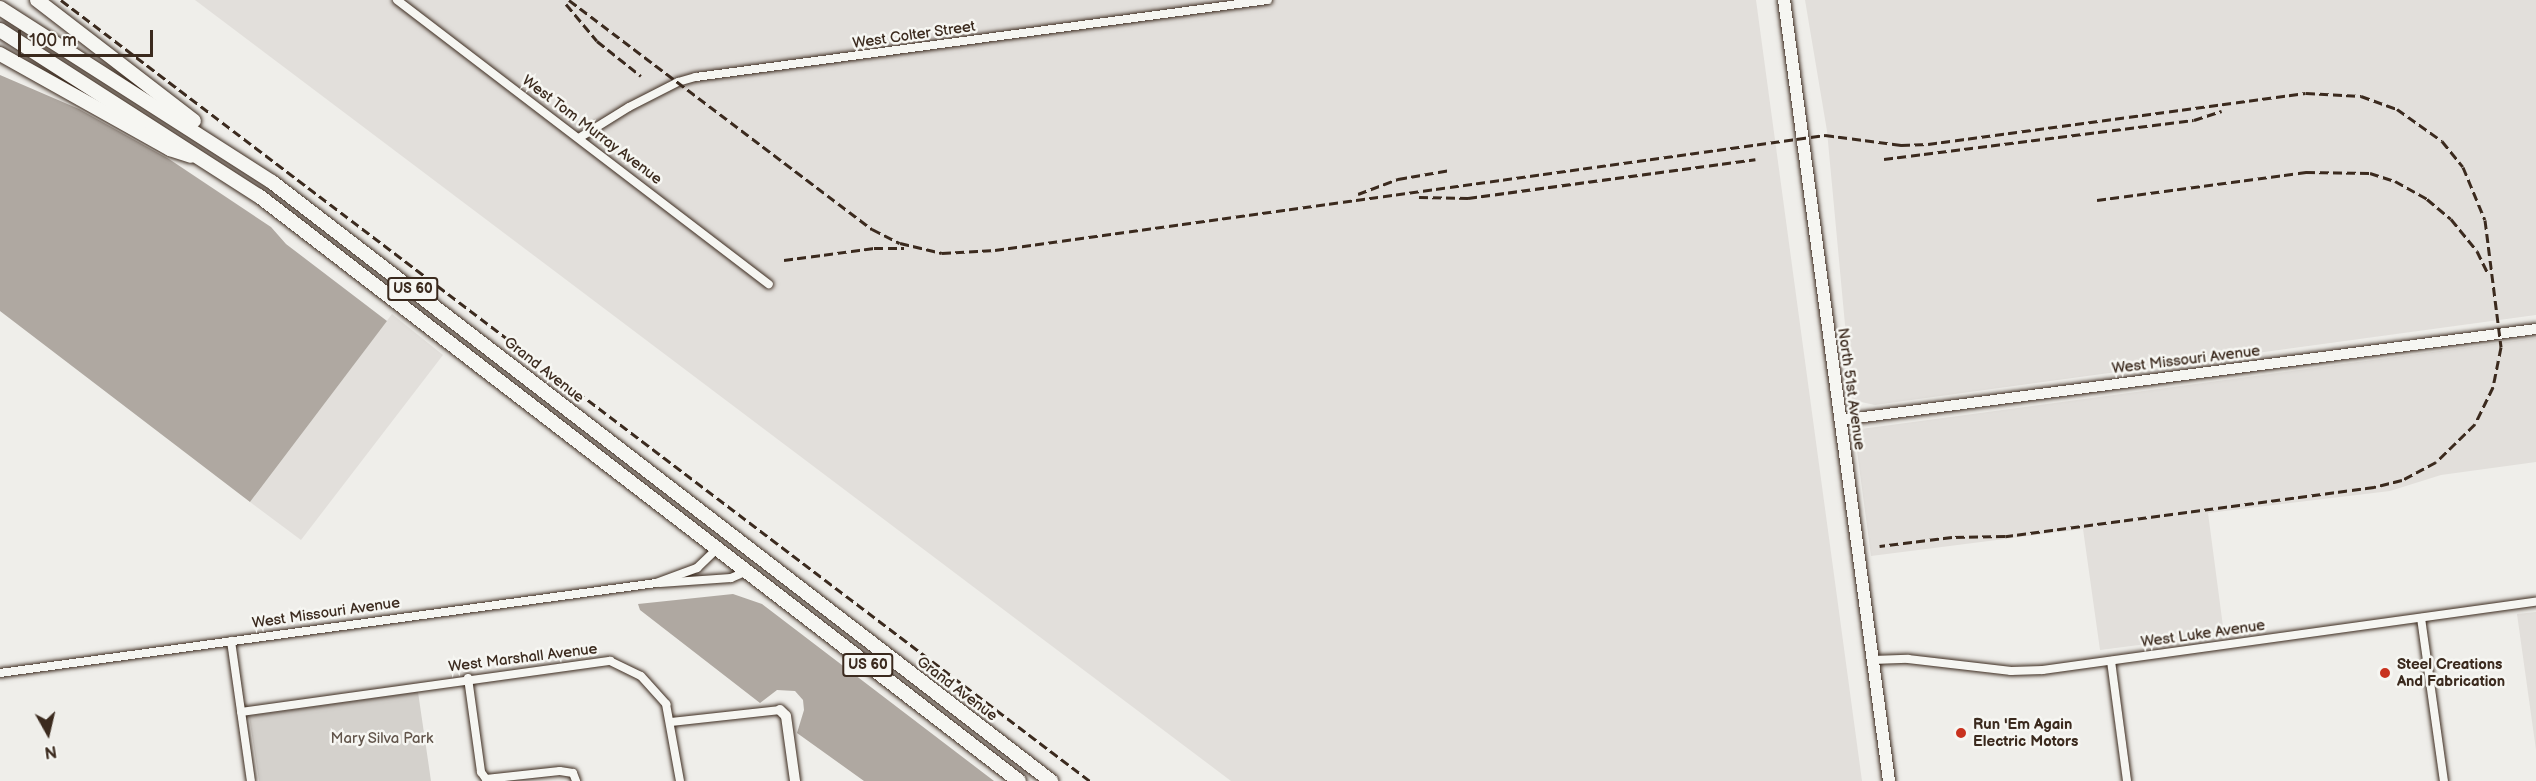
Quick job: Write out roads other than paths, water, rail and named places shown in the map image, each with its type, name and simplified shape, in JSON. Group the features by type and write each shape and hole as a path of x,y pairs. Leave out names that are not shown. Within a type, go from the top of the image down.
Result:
{"highway":[{"path":"37,0 190,116 214,142"},
{"name":"Grand Avenue","path":"0,8 214,142 350,240 808,596 1051,781"},
{"name":"US 60","path":"0,30 208,161 363,275 745,572 1019,781"},
{"path":"0,54 170,149 208,161"},
{"path":"717,549 734,549 789,591 808,596"}],"main road":[{"name":"North 51st Avenue","path":"1784,0 1889,781"}],"street":[{"name":"West Tom Murray Avenue","path":"397,0 769,284"},
{"name":"West Colter Street","path":"579,138 629,107 678,82 696,77 1268,0"},
{"name":"West Missouri Avenue","path":"1841,420 2536,329"},
{"name":"West Missouri Avenue","path":"0,673 656,583 697,568 717,549"},
{"name":"West Missouri Avenue","path":"656,583 679,585 731,578 745,572"},
{"name":"West Luke Avenue","path":"1872,660 1908,659 2023,671 2111,661 2536,602"},
{"path":"2421,618 2444,781"},
{"path":"231,641 251,781"},
{"name":"West Marshall Avenue","path":"241,712 468,678 610,661 626,667 655,688 672,722 680,781"},
{"path":"2111,661 2127,781"},
{"path":"468,678 481,772 486,779 574,777"},
{"path":"672,722 780,710 786,716 795,781"}],"railway":[{"path":"61,0 1090,781"},
{"path":"569,0 872,229 900,243 942,253 995,250 1825,135 1901,145 1928,144 2306,93 2361,96 2397,109 2442,141 2463,167 2485,220 2501,347 2493,387 2475,424 2436,462 2402,480 2374,487 2005,536 1952,537 1880,546"},
{"path":"566,4 597,41 641,76"},
{"path":"1884,159 2194,120 2222,111"},
{"path":"1419,197 1468,198 1755,159"},
{"path":"1358,194 1398,179 1450,170"},
{"path":"2097,200 2306,172 2370,173 2395,181 2427,199 2451,219 2477,251 2488,274"},
{"path":"784,260 874,248 904,248"}],"place":[{"name":"Steel Creations And Fabrication","path":"2385,673"},
{"name":"Run 'Em Again Electric Motors","path":"1961,733"}],"park label":[{"name":"Mary Silva Park","path":"382,739"}]}
